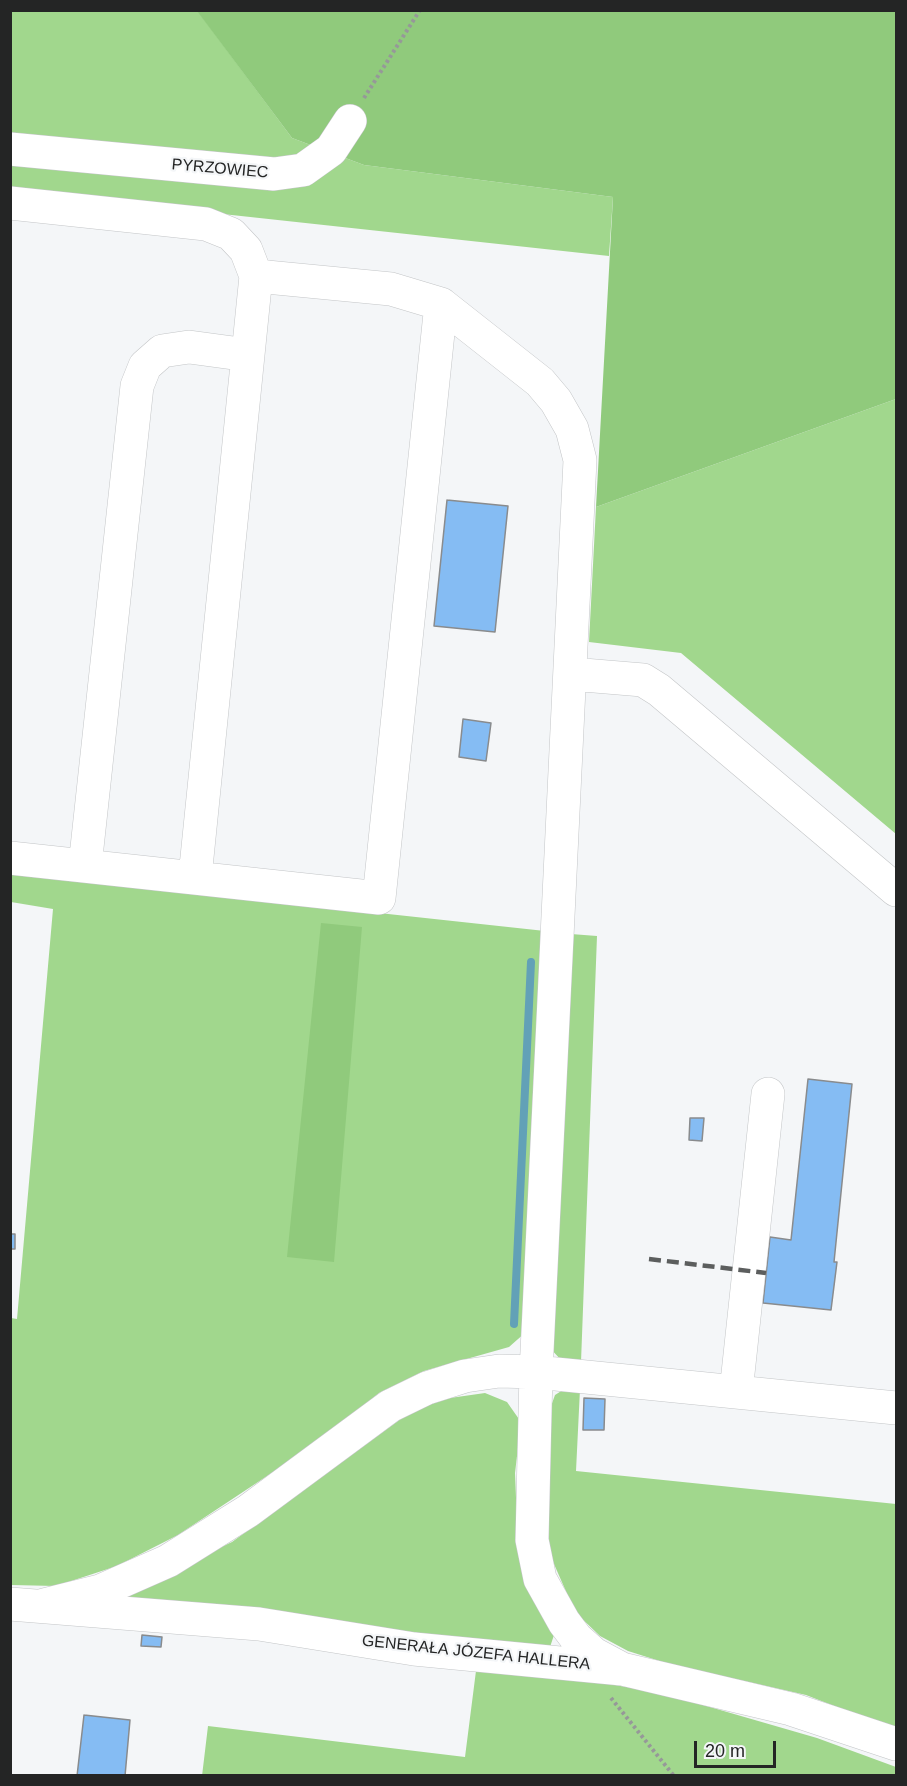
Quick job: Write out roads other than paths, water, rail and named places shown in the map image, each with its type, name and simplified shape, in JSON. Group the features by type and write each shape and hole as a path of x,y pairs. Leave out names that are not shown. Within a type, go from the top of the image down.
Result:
{"street":[{"name":"PYRZOWIEC","path":"10,149 274,174 303,170 331,150 350,121"},
{"path":"10,203 206,224 231,234 246,250 256,276 195,877"},
{"path":"256,276 391,289 441,304 540,382 556,401 572,429 580,460 536,1372 532,1540 540,1579 576,1638 594,1654 622,1669"},
{"path":"10,858 379,898 441,304"},
{"path":"85,866 137,386 145,366 162,351 189,347 249,355"},
{"path":"571,674 643,680 659,690 897,890"},
{"path":"736,1392 768,1095"},
{"path":"44,1605 100,1591 168,1561 248,1511 381,1412 427,1388 465,1376 499,1371 536,1372 897,1408"},
{"name":"GENERAŁA JÓZEFA HALLERA","path":"10,1604 259,1623 414,1649 622,1669 791,1709 897,1744"}],"waterway":[{"path":"514,1324 531,962"}],"railway":[{"path":"649,1259 766,1273"}]}
